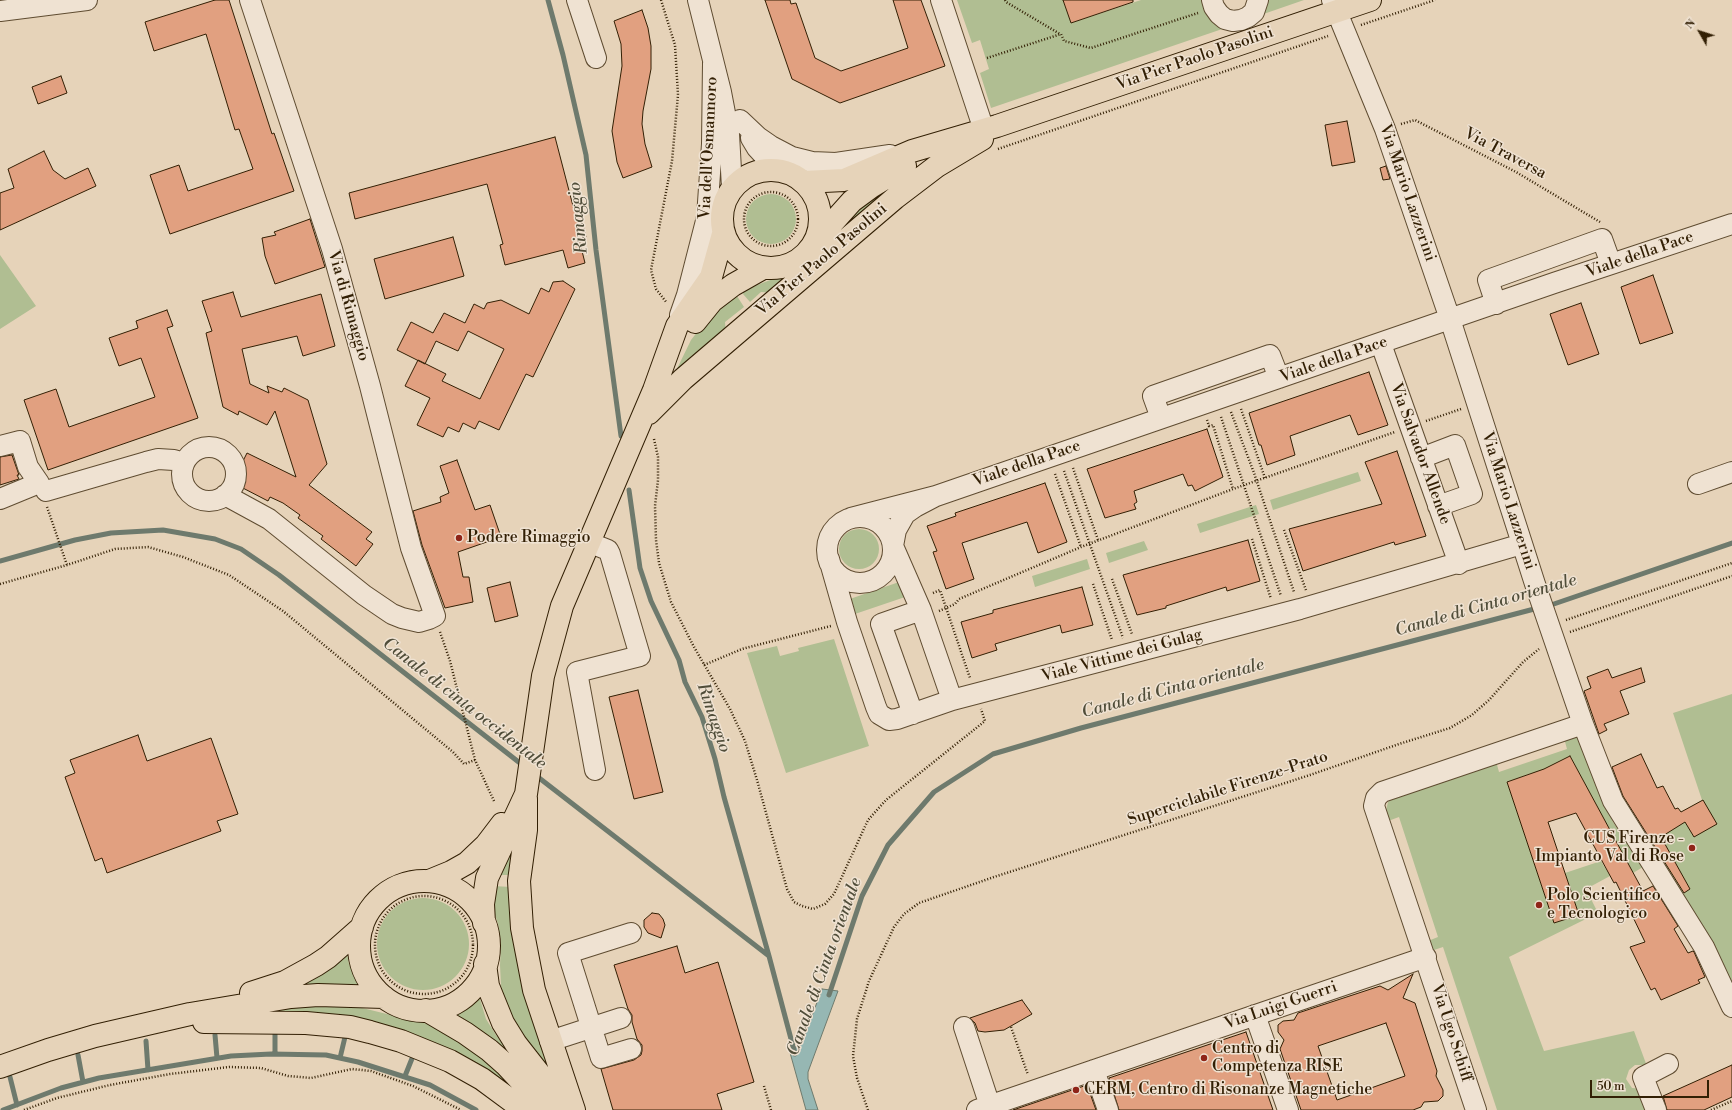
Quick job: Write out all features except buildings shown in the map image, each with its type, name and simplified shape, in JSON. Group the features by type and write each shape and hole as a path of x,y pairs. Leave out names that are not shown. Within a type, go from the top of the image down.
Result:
{"main road":[{"name":"Via Pier Paolo Pasolini","path":"804,182 844,180 912,151 990,128 1338,14 1370,0"},
{"name":"Via Pier Paolo Pasolini","path":"647,428 683,379 895,198 937,166 964,148 1020,118"},
{"name":"Via Pier Paolo Pasolini","path":"814,242 852,201 893,173 914,161 990,128"},
{"name":"Via dell'Osmannoro","path":"773,170 782,171 794,175 804,182 814,195 820,210 820,227 808,252 798,260 787,266 775,269 763,268 752,265 743,260 728,244 723,234 721,222 722,210 726,198 732,188 746,176 755,172 773,170"},
{"name":"Via dell'Osmannoro","path":"484,923 480,913 467,897 449,886 429,881 407,883 387,892 372,908 362,927 360,938 360,960 369,980 384,997 404,1007 426,1010 448,1005 463,997 475,985 485,964 488,948 483,904 487,878 526,790 543,676 562,606 588,542 632,442 647,428 654,390 677,326 711,277 723,234"},
{"name":"Via dell'Osmannoro","path":"654,390 686,333 712,301 733,285 763,268"},
{"name":"Via dell'Osmannoro","path":"429,881 467,863 486,844 526,790"},
{"path":"526,790 526,830 519,881 522,928 534,990 574,1110"},
{"path":"0,1067 48,1050 95,1036 190,1014 285,982 328,957 362,927"},
{"name":"Via dell'Osmannoro","path":"485,964 488,986 492,1000 505,1028 568,1110"},
{"path":"190,1014 291,997 318,995 384,997"},
{"name":"Via dell'Osmannoro","path":"426,1010 454,1026 489,1050 516,1075 548,1110"},
{"path":"165,1021 330,1025 356,1029 401,1041 450,1061 482,1079 524,1110"}],"street":[{"path":"0,11 87,0"},
{"name":"Via di Rimaggio","path":"250,0 332,248 370,386 411,548 435,616"},
{"path":"577,0 596,58"},
{"name":"Via dell'Osmannoro","path":"698,0 721,92 729,134 732,188"},
{"path":"941,0 990,128"},
{"path":"1213,4 1219,14 1225,19 1233,21 1241,20 1254,12 1258,0"},
{"name":"Via Mario Lazzerini","path":"1338,14 1385,129 1447,310 1535,584 1583,724 1614,801 1704,947 1732,1007"},
{"name":"Via dell'Osmannoro","path":"677,326 687,295 707,217 712,144 714,63"},
{"name":"Via dell'Osmannoro","path":"721,92 757,148 769,161 782,171"},
{"name":"Via Pier Paolo Pasolini","path":"740,120 758,137 771,146 792,157 812,162 844,163 912,151"},
{"name":"Viale della Pace","path":"851,518 936,496 1380,344 1447,310 1496,304 1732,224"},
{"path":"1496,304 1488,280 1602,239 1611,264"},
{"name":"Via Salvador Allende","path":"1380,344 1438,506 1452,566"},
{"path":"1161,418 1153,396 1270,355 1279,378"},
{"path":"0,446 20,440 28,467 39,483 0,499"},
{"path":"1421,458 1455,444 1472,494 1438,506"},
{"path":"204,447 213,447 222,450 229,455 234,463 236,471 232,488 226,495 218,499 208,501 192,495 182,480 184,463 189,455 204,447"},
{"path":"46,491 158,459 174,460 184,463"},
{"path":"1698,484 1732,472"},
{"path":"226,495 269,519 364,595 392,614 418,622 435,616"},
{"name":"Viale della Pace","path":"893,546 896,530 905,514 936,496"},
{"path":"893,546 891,560 886,570 875,579 865,582 854,582 844,578 836,571 829,559 828,544 834,531 844,521 851,518 867,518 875,520 887,531 921,610 952,700"},
{"path":"588,542 608,550 610,554 640,656 577,672 595,770"},
{"name":"Viale Vittime dei Gulag","path":"829,559 847,622 879,714 889,720 913,714 952,700 1129,655 1294,610 1452,566 1522,544"},
{"path":"913,714 881,624 921,610"},
{"name":"Via Ugo Schiff","path":"1471,1108 1426,957 1374,806 1376,798 1382,792 1583,724"},
{"path":"631,933 568,953 601,1058 631,1049"},
{"name":"Via Luigi Guerri","path":"984,1108 1426,957"},
{"path":"1255,1015 1288,1110"},
{"path":"550,1041 621,1018"},
{"path":"964,1026 984,1108"},
{"path":"1656,1110 1643,1077 1668,1064"},
{"path":"1094,1070 1108,1110"}],"path":[{"path":"661,0 675,45 678,95 672,161 651,270 656,289 667,302 671,303"},
{"path":"1005,0 1061,34 1064,41 1091,48 1213,4"},
{"path":"996,150 1338,14 1435,0"},
{"path":"987,58 1061,34"},
{"name":"Via Traversa","path":"1385,129 1415,120 1516,172 1604,224"},
{"path":"777,193 785,196 791,201 796,208 798,225 794,234 788,241 780,245 766,246 754,240 748,233 744,225 744,215 747,207 753,199 764,194 777,193"},
{"path":"1219,398 1264,478"},
{"path":"1219,398 1209,426 1213,425 1233,489"},
{"path":"1219,398 1294,610"},
{"path":"1219,398 1254,473 1294,610"},
{"path":"955,604 959,599 1098,540 1233,489 1410,426 1477,404"},
{"path":"647,428 658,457 658,480 655,506 656,540 659,563 672,602 745,741 787,889 794,902 802,906 813,908 825,904 834,894 868,820 886,800 985,721"},
{"path":"1058,453 1098,540"},
{"path":"1058,453 1081,547"},
{"path":"1058,453 1129,655"},
{"path":"51,518 67,566"},
{"path":"1284,530 1294,610"},
{"path":"1252,539 1294,610"},
{"path":"0,584 67,566 115,549 148,548 183,557 229,575 282,611 453,752 464,764 476,760"},
{"path":"1550,629 1732,563"},
{"name":"Superciclabile Firenze-Prato","path":"868,1110 857,1078 853,1056 857,1020 869,981 894,928 904,914 919,903 994,877 1310,776 1398,744 1450,728 1472,716 1489,700 1523,662 1541,647 1550,629 1578,628 1732,576"},
{"path":"1112,579 1129,655"},
{"path":"1093,584 1129,655"},
{"path":"435,616 450,661 476,760 494,801"},
{"path":"704,665 742,649 847,622"},
{"path":"429,896 445,900 458,910 468,923 472,939 472,956 465,971 454,983 441,991 425,994 410,992 396,985 384,974 377,960 375,944 378,928 385,915 397,903 412,897 429,896"},
{"path":"1011,1027 1033,1091"},
{"path":"24,1110 57,1098 110,1085 170,1074 229,1067 261,1068 288,1076 311,1078 352,1069 371,1071 413,1086 461,1110"},
{"path":"764,1086 771,1110"},
{"path":"1711,1110 1732,1101"}],"green space":[{"path":"957,0 1063,0 1071,23 1141,0 1211,0 1231,26 991,108 980,73 989,69 980,40 972,43"},
{"path":"1258,0 1304,0 1252,18"},
{"path":"907,174 775,293 761,292 750,302 743,294 743,292 757,285 797,270 805,265 851,213"},
{"path":"771,194 785,198 792,205 796,219 792,233 785,240 771,244 757,240 750,233 746,219 750,205 757,198"},
{"path":"0,255 36,306 0,329"},
{"path":"737,296 744,307 725,322 726,336 672,379 691,340 698,331 717,311"},
{"path":"1358,472 1361,481 1273,510 1270,500"},
{"path":"1256,505 1259,514 1200,533 1197,524"},
{"path":"863,529 870,532 876,538 879,549 878,557 870,566 863,569 855,569 848,566 840,557 839,545 842,538 851,530"},
{"path":"1144,541 1148,550 1109,563 1106,553"},
{"path":"1087,559 1090,569 1035,587 1032,576"},
{"path":"902,581 908,596 852,615 847,600"},
{"path":"834,639 869,746 786,773 747,653 777,646 780,656 799,651 798,648"},
{"name":"CUS Firenze - Impianto Val di Rose","path":"1732,694 1732,992 1644,835 1702,800 1673,713"},
{"path":"1577,733 1600,794 1613,822 1643,867 1633,873 1570,756 1551,766 1546,815 1532,773 1507,782 1554,923 1579,915 1565,873 1601,861 1610,876 1586,889 1598,913 1509,957 1544,1051 1634,1031 1648,1069 1642,1065 1635,1065 1629,1070 1626,1079 1632,1088 1643,1089 1651,1110 1497,1110 1443,947 1431,951 1428,941 1438,937 1399,817 1388,821 1386,810 1388,802 1395,795 1496,761 1499,772 1567,749 1564,738"},
{"path":"513,845 511,875 497,875"},
{"path":"493,886 511,887 557,1078 535,1052 513,1018 504,997 501,986 501,943 498,924 493,909"},
{"path":"423,898 440,902 455,912 465,927 469,944 465,961 455,976 440,986 423,990 406,986 391,976 381,961 377,944 381,927 391,912 406,902"},
{"path":"347,952 349,964 360,987 296,988"},
{"path":"480,999 486,1019 496,1035 515,1059 452,1015 466,1009"},
{"path":"346,1004 436,1026 455,1035 530,1097 486,1074 277,1015 277,1011 291,1008"}],"water":[{"path":"822,989 838,991 808,1072 808,1079 818,1110 806,1110 789,1049 801,1045"}],"waterway":[{"name":"Rimaggio","path":"548,0 563,55 586,155 596,250 621,436"},
{"name":"Rimaggio","path":"629,490 640,568 651,601 679,660 685,682 702,717 769,956"},
{"name":"Canale di cinta occidentale","path":"0,561 75,540 111,533 163,530 215,539 241,549 279,575 525,767"},
{"name":"Canale di Cinta orientale","path":"1548,606 1732,543"},
{"name":"Canale di Cinta orientale","path":"829,995 862,896 888,845 934,792 993,754 1081,728 1538,608"},
{"name":"Canale di cinta occidentale","path":"534,774 769,956 795,1054"},
{"path":"275,1030 275,1054"},
{"path":"215,1035 217,1058"},
{"path":"340,1058 345,1037"},
{"path":"146,1041 148,1070"},
{"path":"3,1110 61,1088 99,1078 231,1056 271,1054 326,1055 358,1062 430,1085 476,1110"},
{"path":"78,1055 83,1082"},
{"path":"405,1076 413,1056"},
{"path":"10,1077 17,1105"}],"place":[{"name":"Podere Rimaggio","path":"459,538"},
{"name":"CUS Firenze - Impianto Val di Rose","path":"1692,848"},
{"name":"Polo Scientifico e Tecnologico","path":"1539,905"},
{"name":"Centro di Competenza RISE","path":"1204,1058"},
{"name":"CERM, Centro di Risonanze Magnetiche","path":"1076,1090"}]}
